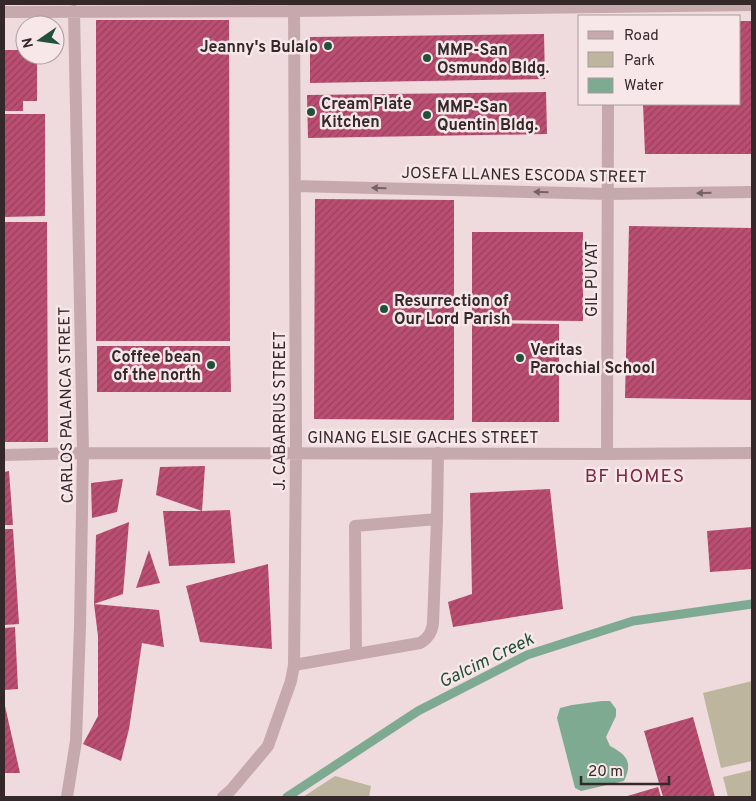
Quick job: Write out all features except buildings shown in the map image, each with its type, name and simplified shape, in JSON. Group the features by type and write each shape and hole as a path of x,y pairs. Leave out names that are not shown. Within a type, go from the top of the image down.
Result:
{"street":[{"path":"4,12 294,8 608,9 752,4"},
{"name":"J. CABARRUS STREET","path":"223,797 268,746 291,681 294,665 296,186 294,8"},
{"name":"CARLOS PALANCA STREET","path":"67,797 76,741 83,453 74,11"},
{"name":"GIL PUYAT","path":"607,454 608,105"},
{"name":"JOSEFA LLANES ESCODA STREET","path":"296,186 608,194 752,192"},
{"name":"GINANG ELSIE GACHES STREET","path":"4,455 83,453 752,453"},
{"path":"294,665 420,643 430,635 434,623 438,453"},
{"path":"356,654 355,526 437,519"}],"green space":[{"path":"752,681 752,761 721,768 703,693"},
{"path":"752,770 752,797 728,797 723,777"},
{"path":"335,776 371,786 369,797 303,797"}],"water":[{"path":"610,701 616,709 616,716 606,737 610,746 621,753 627,760 627,774 624,781 581,791 575,788 557,718 560,708"}],"waterway":[{"name":"Galcim Creek","path":"287,797 418,711 527,655 633,621 752,604"}],"place":[{"name":"Jeanny's Bulalo","path":"328,46"},
{"name":"MMP-San Osmundo Bldg.","path":"427,58"},
{"name":"Cream Plate Kitchen","path":"311,112"},
{"name":"MMP-San Quentin Bldg.","path":"427,115"},
{"name":"Resurrection of Our Lord Parish","path":"384,309"},
{"name":"Veritas Parochial School","path":"520,358"},
{"name":"Coffee bean of the north","path":"211,365"}],"district":[{"name":"BF HOMES","path":"635,475"}]}
